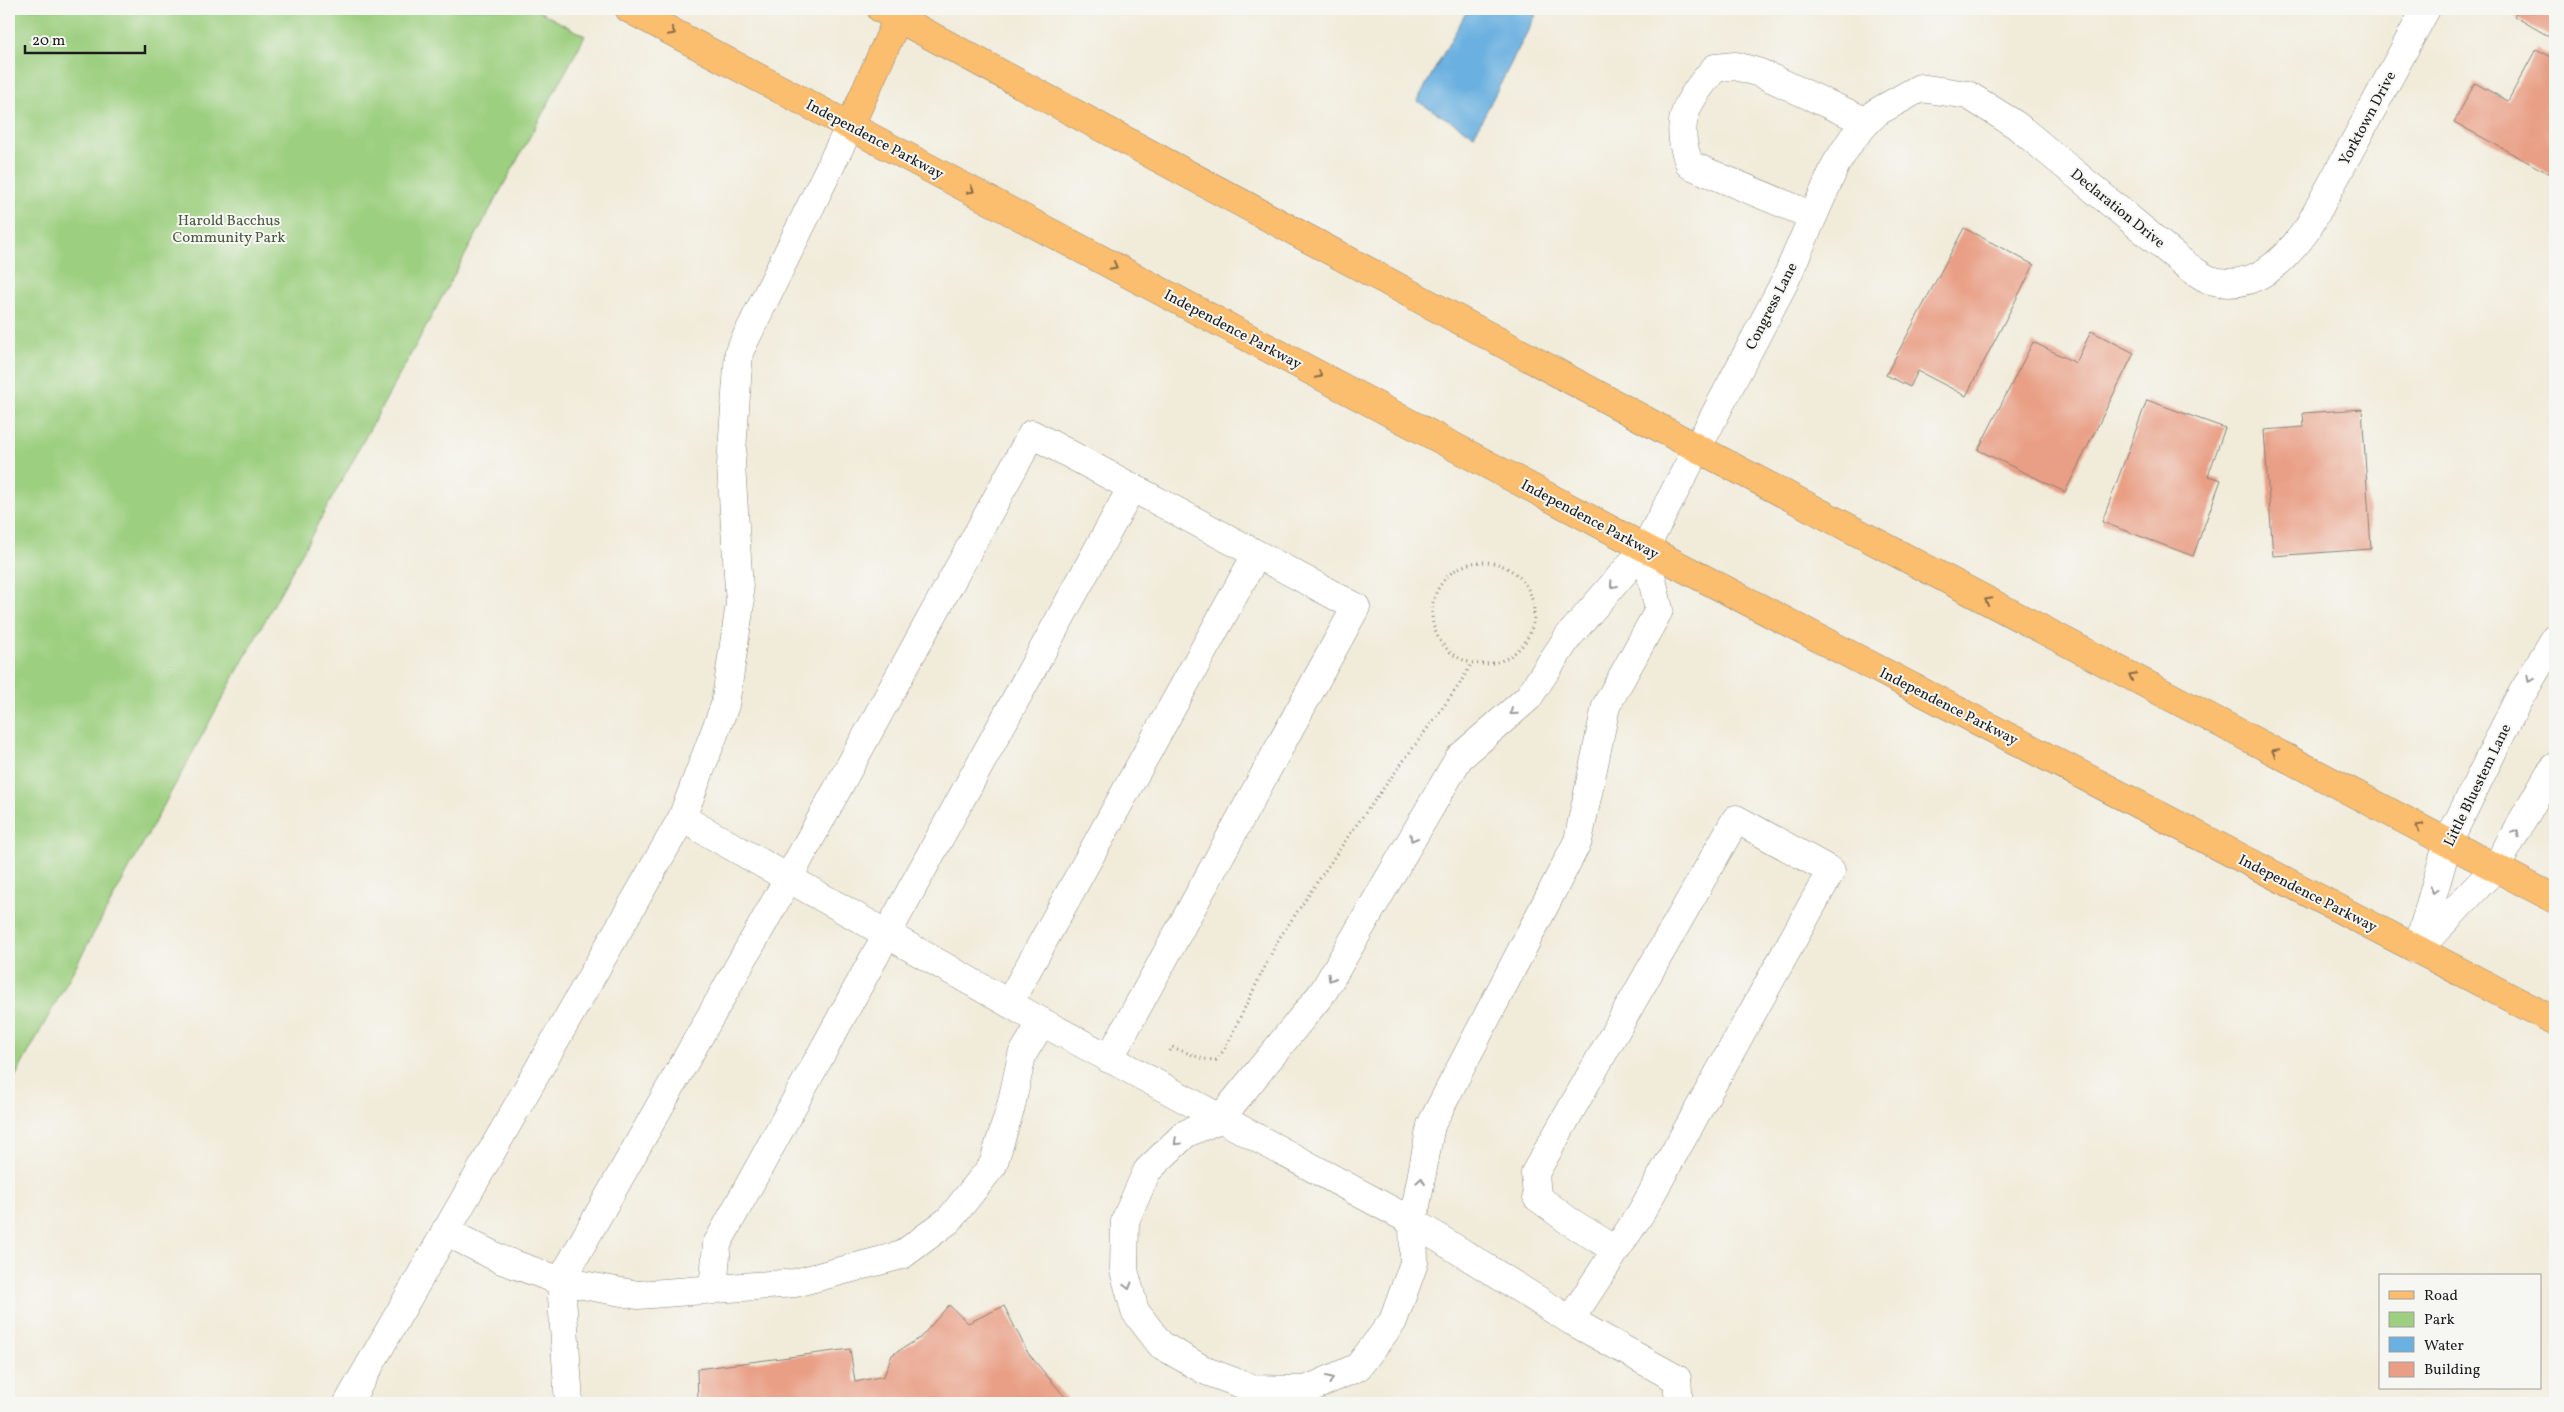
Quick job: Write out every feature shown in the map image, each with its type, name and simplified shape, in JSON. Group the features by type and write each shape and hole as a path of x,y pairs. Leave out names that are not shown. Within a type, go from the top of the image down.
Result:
{"main road":[{"name":"Independence Parkway","path":"629,9 1645,548 2555,1021"},
{"path":"850,126 890,13 1697,448 2555,899"}],"street":[{"name":"Yorktown Drive","path":"2308,228 2426,9"},
{"path":"1812,216 1690,165 1681,145 1683,118 1692,93 1715,68 1736,66 1760,73 1867,122"},
{"name":"Declaration Drive","path":"1920,88 1968,95 1990,108 2016,126 2187,266 2209,280 2233,284 2251,279 2271,270 2294,247 2308,228"},
{"name":"Congress Lane","path":"1220,1119 1323,992 1460,758 1528,698 1568,637 1645,548 1785,281 1836,164 1852,139 1877,112 1920,88"},
{"path":"348,1403 682,818 725,705 740,604 731,465 739,352 850,126"},
{"path":"569,1403 561,1280 788,879 1032,434 1356,607 1109,1059"},
{"path":"713,1290 717,1244 1132,487"},
{"path":"1220,1119 1186,1134 1147,1171 1125,1220 1124,1270 1135,1311 1161,1345 1206,1371 1254,1389 1306,1390 1358,1366 1393,1321 1414,1264 1413,1222 1431,1125 1578,841 1606,706 1659,610 1645,548"},
{"path":"1009,1003 1256,555"},
{"name":"Little Bluestem Lane","path":"2417,950 2448,842 2517,702 2555,638"},
{"path":"2417,950 2496,867 2555,767"},
{"path":"682,818 1042,1022 1413,1222 1570,1320 1677,1379 1679,1403"},
{"path":"1570,1320 1642,1211 1831,871 1736,819 1535,1173 1537,1197 1569,1221 1616,1250"},
{"path":"445,1231 502,1260 561,1280 638,1296 796,1283 902,1255 949,1220 993,1165 1011,1106 1022,1055 1042,1022"}],"path":[{"path":"1486,562 1503,565 1517,574 1528,587 1532,597 1534,620 1530,636 1518,652 1501,662 1481,666 1472,663 1462,661 1446,649 1435,633 1432,613 1434,597 1442,582 1454,570 1469,563 1486,562"},
{"path":"1154,1083 1172,1047 1203,1059 1216,1060 1224,1050 1278,940 1352,830 1457,688 1472,663"}],"green space":[{"name":"Harold Bacchus Community Park","path":"9,9 535,9 585,36 9,1088"}],"water":[{"path":"1468,9 1524,9 1536,15 1474,135 1417,101"}],"building":[{"path":"2519,9 2555,9 2555,40 2514,16"},
{"path":"2536,49 2555,59 2555,177 2454,122 2475,83 2508,101"},
{"path":"1964,228 2034,265 1966,396 1918,371 1910,387 1886,375"},
{"path":"2091,331 2134,353 2065,492 1978,450 2033,342 2076,363"},
{"path":"2147,400 2225,428 2208,476 2221,480 2193,556 2102,522"},
{"path":"2362,409 2371,549 2273,556 2264,430 2304,427 2303,413"},
{"path":"949,1305 968,1323 1004,1306 1028,1353 1070,1403 698,1403 697,1369 850,1349 855,1382 884,1376 892,1355 920,1338"}]}
